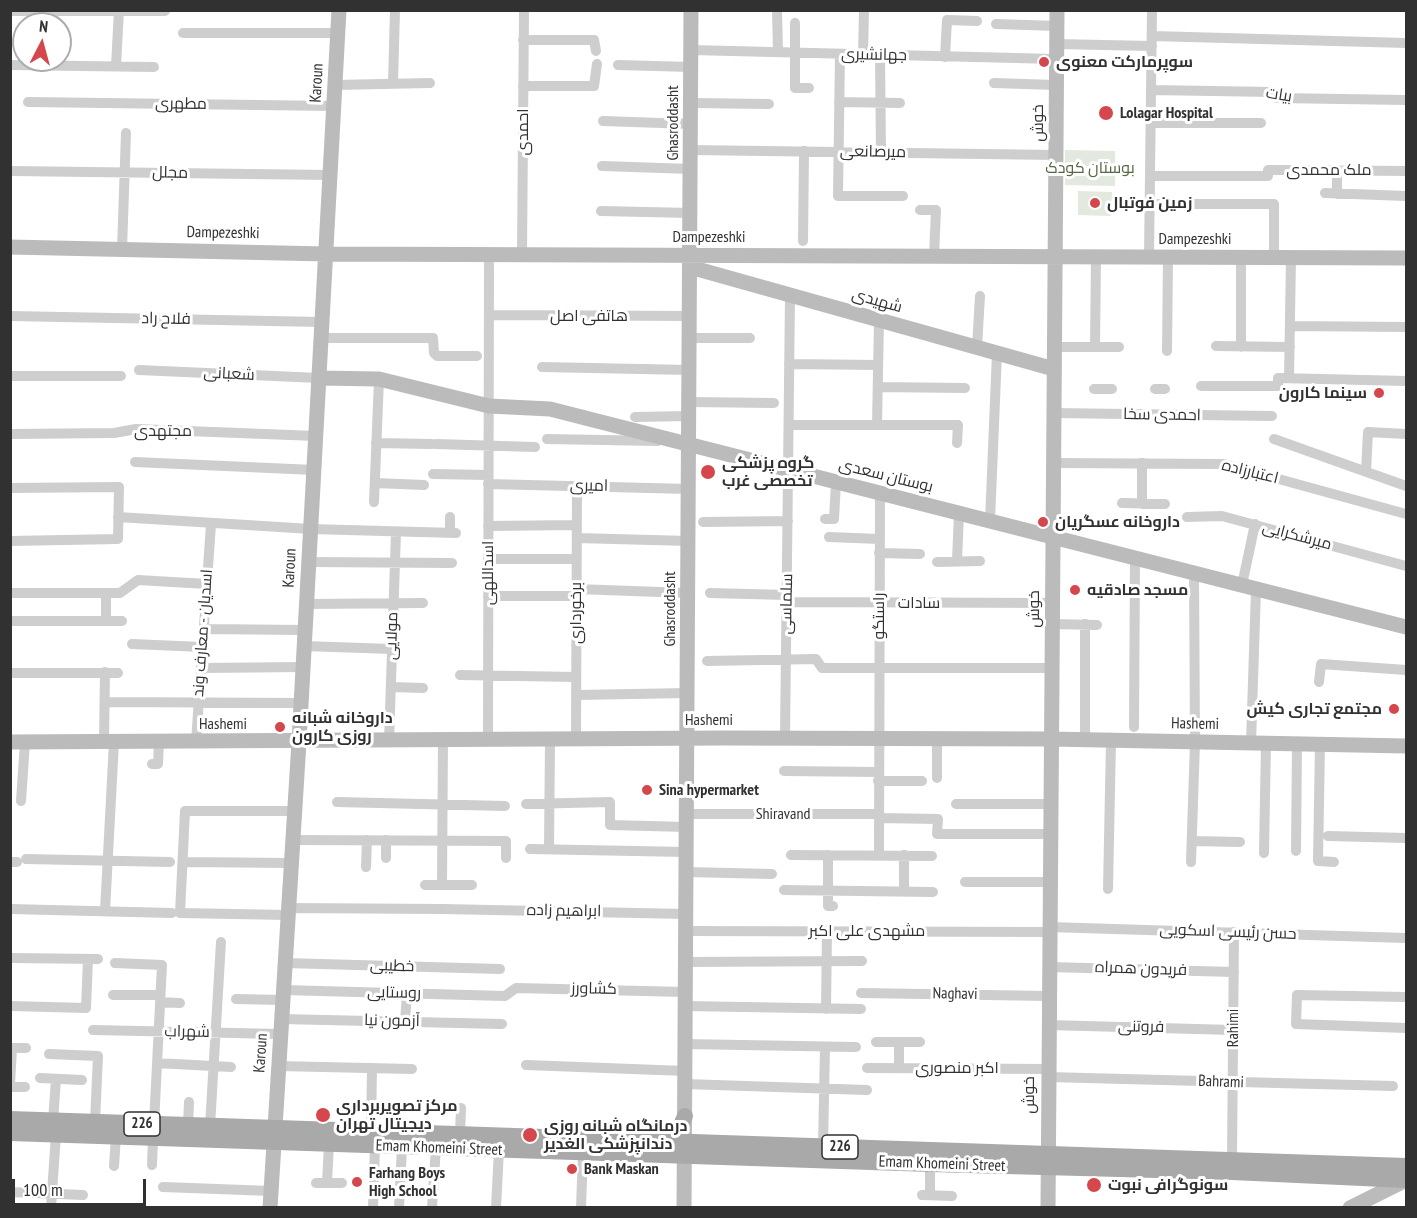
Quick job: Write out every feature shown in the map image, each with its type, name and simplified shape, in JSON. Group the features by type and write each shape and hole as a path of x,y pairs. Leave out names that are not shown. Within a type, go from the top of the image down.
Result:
{"main road":[{"name":"Karoun","path":"270,1208 307,604 339,10"},
{"name":"Ghasroddasht","path":"684,1208 689,489 684,443 689,409 690,370 691,10"},
{"name":"خوش","path":"1048,1208 1048,967 1057,18"},
{"name":"Dampezeshki","path":"10,247 489,259 522,254 690,261 747,255 1407,258"},
{"path":"744,282 747,255"},
{"name":"شهیدی","path":"690,261 744,282 1054,369"},
{"name":"بوستان سعدی","path":"319,378 379,379 489,406 550,409 1407,627"},
{"name":"Hashemi","path":"18,742 937,738 1407,746"},
{"path":"663,1141 679,1130 685,1116"},
{"name":"Emam Khomeini Street","path":"10,1119 116,1136 188,1125 210,1126 329,1144 460,1134 663,1141 684,1149 930,1164 1048,1161"},
{"name":"Emam Khomeini Street","path":"10,1133 95,1122 154,1131 373,1139 402,1147 499,1149 586,1163 684,1149 824,1147 1048,1161 1206,1166 1407,1180"},
{"name":"Emam Khomeini Street","path":"1206,1166 1232,1160 1407,1166"},
{"path":"1350,1208 1407,1180"}],"street":[{"path":"393,83 395,10"},
{"name":"احمدی","path":"522,254 524,10"},
{"path":"777,10 778,52"},
{"path":"863,55 864,10"},
{"path":"1149,256 1152,10"},
{"path":"10,11 165,11"},
{"path":"116,66 119,11"},
{"path":"996,24 1057,18"},
{"path":"945,57 947,20 977,21"},
{"path":"795,23 795,88 809,88"},
{"path":"183,33 338,33"},
{"path":"524,40 594,40 596,51"},
{"name":"جهانشیری","path":"691,50 945,57 1056,52 1152,41 1276,40 1407,43"},
{"path":"840,54 838,196 903,196"},
{"path":"879,55 881,152"},
{"path":"523,86 594,86 597,64"},
{"path":"10,65 154,67"},
{"path":"618,65 691,67"},
{"path":"335,85 430,82"},
{"path":"994,83 1056,85"},
{"name":"بیات","path":"1151,90 1273,92 1277,98 1407,100"},
{"name":"مطهری","path":"28,102 334,106"},
{"path":"839,102 900,104"},
{"path":"691,103 769,104"},
{"path":"603,121 691,124"},
{"path":"1151,123 1261,123"},
{"path":"122,249 126,133"},
{"name":"میرصانعی","path":"691,150 1056,154"},
{"path":"803,241 804,152"},
{"path":"602,166 691,169"},
{"name":"ملک محمدی","path":"1150,176 1268,176 1268,170 1407,171"},
{"path":"1337,170 1337,194"},
{"name":"مجلل","path":"10,171 330,175"},
{"path":"1325,193 1407,196"},
{"path":"1150,204 1274,204 1274,257"},
{"path":"920,210 936,210 934,256"},
{"path":"601,211 691,213"},
{"path":"1095,347 1096,256"},
{"path":"1167,351 1168,257"},
{"path":"1241,346 1242,257"},
{"path":"1289,378 1291,257"},
{"path":"489,259 489,406"},
{"name":"سلماسی","path":"785,738 790,295"},
{"path":"977,347 980,296"},
{"name":"هاتفی اصل","path":"489,315 690,316"},
{"name":"فلاح راد","path":"10,316 321,330 433,338 434,352 437,356 477,356"},
{"path":"877,424 879,320"},
{"path":"1290,326 1407,327"},
{"path":"690,338 750,338"},
{"path":"1216,346 1290,347"},
{"path":"1054,347 1119,347"},
{"path":"990,521 997,353"},
{"path":"789,364 878,365"},
{"path":"542,367 690,370"},
{"name":"شعبانی","path":"139,370 319,378"},
{"path":"10,376 121,376"},
{"path":"1202,386 1278,387 1278,378 1407,381"},
{"path":"374,502 379,379"},
{"path":"878,387 965,388"},
{"path":"1094,389 1112,389"},
{"path":"634,417 689,409 774,403"},
{"name":"اسداللهی","path":"488,740 489,406"},
{"name":"احمدی سخا","path":"1053,413 1272,416"},
{"path":"789,425 958,425 957,443"},
{"name":"مجتهدی","path":"10,434 114,433 136,429 316,435"},
{"path":"1366,472 1368,432 1407,434"},
{"path":"547,439 684,443"},
{"path":"1274,439 1407,486"},
{"path":"376,443 535,447"},
{"path":"135,462 314,470"},
{"name":"اعتبارزاده","path":"1053,463 1224,464 1407,514"},
{"path":"1142,463 1142,504"},
{"name":"امیری","path":"433,474 577,486 689,489"},
{"path":"825,519 834,519 836,482"},
{"path":"375,483 424,485"},
{"name":"برخورداری","path":"576,739 577,486"},
{"path":"10,488 119,487 118,539 10,541"},
{"name":"راستگو","path":"879,855 880,493"},
{"path":"1122,503 1165,504"},
{"path":"957,561 959,513"},
{"name":"میرشکرایی","path":"1187,517 1222,516 1407,566"},
{"path":"118,517 311,529 453,533 450,517"},
{"path":"703,522 788,521"},
{"name":"اسدیان - معارف وند","path":"196,742 211,524"},
{"path":"1251,743 1249,587 1255,524"},
{"path":"488,526 577,525"},
{"name":"مولایی","path":"389,741 391,687 386,671 392,649 396,532"},
{"path":"829,537 879,539"},
{"path":"577,538 688,541"},
{"path":"879,553 920,554"},
{"path":"1134,727 1135,558"},
{"path":"488,559 576,559"},
{"path":"937,562 980,561"},
{"path":"309,562 452,563"},
{"path":"1191,862 1195,742 1194,573"},
{"path":"10,593 120,593 138,580 207,584"},
{"path":"488,596 576,592 688,592"},
{"path":"106,593 106,620"},
{"name":"سادات","path":"710,593 879,602 1052,603"},
{"path":"307,604 423,603"},
{"path":"10,621 122,621"},
{"path":"1052,624 1097,625"},
{"path":"1085,624 1085,740"},
{"path":"203,629 305,630"},
{"path":"132,644 202,647"},
{"path":"304,646 392,649"},
{"path":"707,661 816,659 822,668 1051,668"},
{"path":"1319,682 1321,664 1407,670"},
{"path":"201,668 303,667"},
{"path":"105,672 109,742 105,911"},
{"path":"10,673 118,673"},
{"path":"460,675 576,676"},
{"path":"391,687 423,688"},
{"path":"576,695 687,693"},
{"path":"105,702 301,703"},
{"path":"937,738 937,778"},
{"path":"549,849 550,739"},
{"path":"442,885 443,740"},
{"path":"1108,889 1111,740"},
{"path":"16,804 18,742"},
{"path":"152,764 158,764 159,742"},
{"path":"1264,853 1266,743"},
{"path":"1296,851 1297,744"},
{"path":"1320,744 1318,861 1334,862"},
{"path":"784,771 922,781"},
{"path":"337,802 505,806"},
{"name":"Shiravand","path":"550,803 610,802 610,825 687,820 879,816 938,819 937,834 1050,834"},
{"path":"526,804 550,803"},
{"path":"956,804 1050,804"},
{"path":"176,913 183,862 185,810 295,811"},
{"path":"1328,836 1407,838"},
{"path":"293,840 506,841 506,858"},
{"path":"366,867 367,840"},
{"path":"386,840 386,858"},
{"path":"1192,841 1240,842"},
{"path":"530,849 686,852"},
{"path":"791,855 932,856"},
{"path":"828,855 828,906 833,906"},
{"path":"904,855 904,892"},
{"path":"18,861 170,862"},
{"path":"183,862 291,863"},
{"path":"686,872 772,874"},
{"path":"965,882 1049,882"},
{"path":"425,885 472,885"},
{"path":"784,890 933,892"},
{"name":"ابراهیم زاده","path":"10,909 176,913 442,909 686,914"},
{"name":"مشهدی علی اکبر","path":"686,931 1049,929"},
{"name":"حسن رئیسی اسکویی","path":"1049,929 1407,938"},
{"path":"826,1009 827,931"},
{"name":"Rahimi","path":"1232,1160 1234,933"},
{"path":"210,1126 221,942"},
{"path":"10,958 93,959 86,1008 10,1006"},
{"path":"686,962 862,961"},
{"path":"115,963 162,965 152,1165"},
{"name":"خطیبی","path":"285,963 500,969"},
{"name":"فریدون همراه","path":"1048,967 1234,972"},
{"name":"کشاورز","path":"505,996 516,988 826,1009 861,1009"},
{"path":"405,1022 407,993"},
{"name":"روستایی","path":"236,999 283,995 407,993 505,996"},
{"name":"Naghavi","path":"861,993 1048,996"},
{"path":"113,995 180,1003"},
{"path":"1407,997 1297,995 1296,1024 1407,1028"},
{"name":"آزمون نیا","path":"281,1026 405,1022 502,1024"},
{"name":"فروتنی","path":"1048,1025 1233,1030"},
{"name":"شهراب","path":"93,1030 216,1033 281,1026"},
{"path":"876,1042 920,1042"},
{"path":"899,1042 899,1067"},
{"path":"685,1044 856,1047"},
{"path":"824,1147 825,1047"},
{"path":"25,1087 10,1086 11,1048 26,1048"},
{"path":"52,1054 98,1056 95,1122"},
{"path":"157,1063 231,1067"},
{"path":"526,1065 825,1089 867,1090"},
{"path":"278,1066 412,1069"},
{"name":"اکبر منصوری","path":"867,1068 899,1067 1048,1073"},
{"path":"372,1068 373,1208"},
{"name":"Bahrami","path":"1048,1073 1233,1082 1393,1086"},
{"path":"40,1078 82,1080"},
{"path":"51,1208 56,1079"},
{"path":"188,1125 189,1102"},
{"path":"460,1134 461,1108"},
{"path":"114,1166 116,1136"},
{"path":"329,1144 322,1183 342,1183"},
{"path":"399,1208 402,1147"},
{"path":"432,1208 436,1147"},
{"path":"496,1208 499,1149"},
{"path":"581,1208 586,1163"},
{"path":"930,1164 926,1195 952,1196"},
{"path":"163,1187 271,1191"},
{"path":"10,1192 83,1195"}],"green space":[{"name":"بوستان کودک","path":"1065,150 1115,151 1115,186 1065,185"},
{"name":"زمین فوتبال","path":"1078,191 1112,192 1111,216 1078,215"}],"place":[{"name":"سوپرمارکت معنوی","path":"1044,62"},
{"name":"Lolagar Hospital","path":"1106,113"},
{"name":"زمین فوتبال","path":"1095,203"},
{"name":"سینما کارون","path":"1379,393"},
{"name":"گروه پزشکی تخصصی غرب","path":"708,472"},
{"name":"داروخانه عسگریان","path":"1043,522"},
{"name":"مسجد صادقیه","path":"1075,590"},
{"name":"مجتمع تجاری کیش","path":"1394,709"},
{"name":"داروخانه شبانه روزی کارون","path":"280,727"},
{"name":"Sina hypermarket","path":"647,790"},
{"name":"مرکز تصویربرداری دیجیتال تهران","path":"323,1115"},
{"name":"درمانگاه شبانه روزی دندانپزشکی الغدیر","path":"530,1135"},
{"name":"Bank Maskan","path":"572,1169"},
{"name":"Farhang Boys High School","path":"357,1182"},
{"name":"سونوگرافی نبوت","path":"1094,1185"}]}
